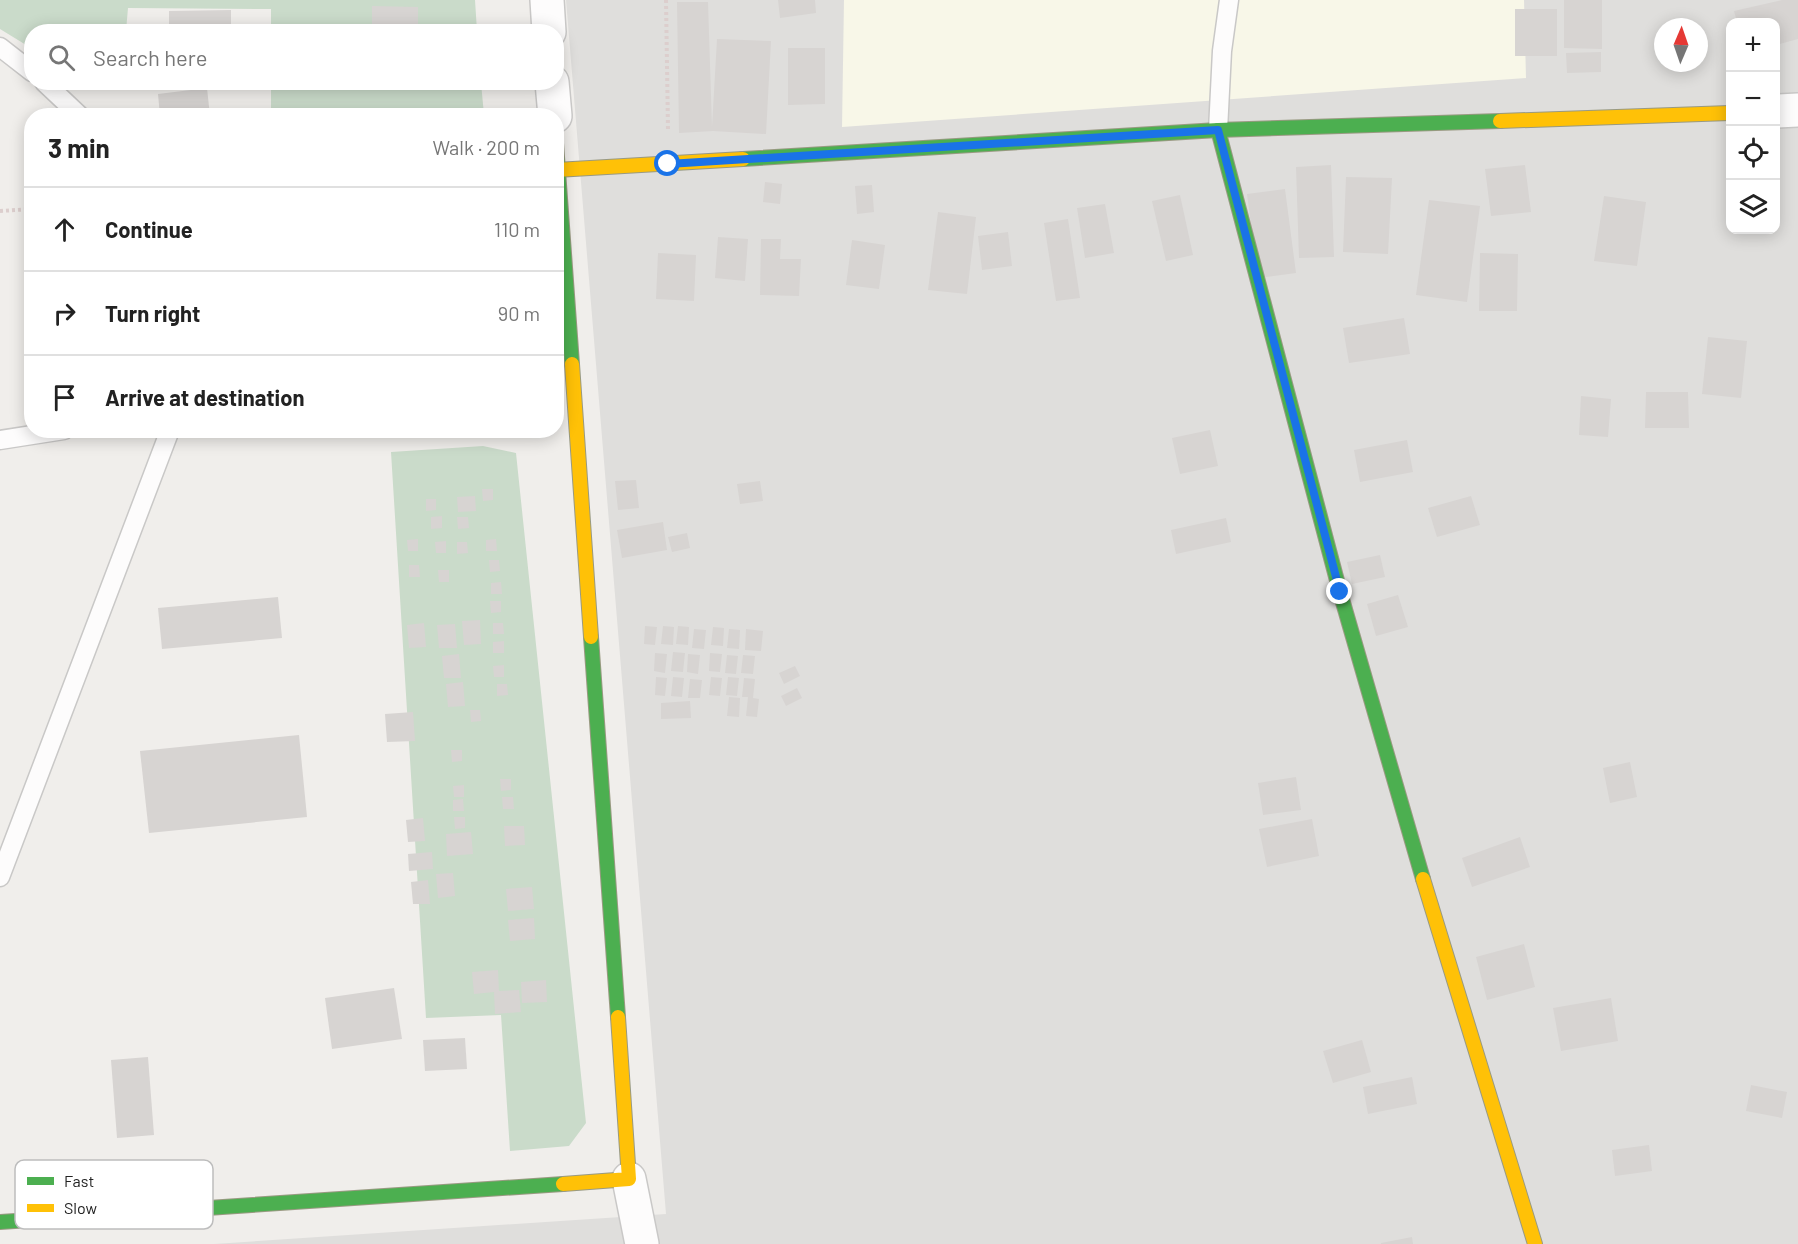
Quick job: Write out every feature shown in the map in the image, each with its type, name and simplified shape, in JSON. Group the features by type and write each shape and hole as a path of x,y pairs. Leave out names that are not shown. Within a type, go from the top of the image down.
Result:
{"street":[{"path":"547,0 548,24"},
{"path":"553,90 554,108"},
{"path":"1780,111 1798,110"},
{"path":"564,170 1218,130 1726,112"},
{"path":"1218,130 1340,592 1417,858 1535,1244"},
{"path":"564,268 629,1179 642,1244"},
{"path":"213,1207 629,1179"},
{"path":"0,1222 15,1221"}],"lane":[{"path":"1218,130 1222,51 1229,0"},
{"path":"0,47 24,66"},
{"path":"52,90 72,108"},
{"path":"0,440 24,436"},
{"path":"0,877 167,438"}],"path":[{"path":"666,0 668,164"},
{"path":"0,212 24,210"}],"shaded area":[{"path":"566,0 1798,0 1798,1244 214,1244 666,1214"},
{"path":"844,0 1524,0 1526,78 842,127"}],"green space":[{"path":"0,0 475,0 477,24 271,24 271,9 128,8 127,24 24,24 24,44 0,29"},
{"path":"271,90 482,90 483,108 271,108"},
{"path":"483,446 516,453 586,1123 569,1146 510,1151 501,1015 426,1018 391,452"}],"building":[{"path":"778,0 815,0 816,13 780,18"},
{"path":"1564,0 1602,0 1602,49 1564,48"},
{"path":"1782,0 1798,0 1798,39 1780,44 1780,18 1736,18 1734,11"},
{"path":"677,2 708,2 712,127 717,39 771,41 766,134 713,131 679,133"},
{"path":"372,6 418,7 418,24 372,24"},
{"path":"1515,9 1557,9 1557,56 1515,56"},
{"path":"231,10 231,24 169,24 169,11"},
{"path":"788,48 825,48 825,104 788,105"},
{"path":"1601,52 1601,72 1567,73 1566,53"},
{"path":"207,90 209,108 159,108 158,94"},
{"path":"1331,165 1334,257 1299,258 1296,167"},
{"path":"1525,165 1531,212 1491,216 1485,169"},
{"path":"1346,177 1392,178 1388,254 1343,252"},
{"path":"765,182 782,184 780,204 763,202"},
{"path":"872,185 874,212 857,214 855,186"},
{"path":"1285,189 1296,273 1258,278 1247,194"},
{"path":"1180,195 1193,255 1166,261 1152,201"},
{"path":"1604,196 1646,202 1637,266 1594,261"},
{"path":"1429,200 1480,206 1467,302 1416,295"},
{"path":"1105,204 1114,253 1085,258 1077,208"},
{"path":"938,212 976,217 967,294 928,290"},
{"path":"1068,219 1080,298 1056,301 1044,223"},
{"path":"1008,232 1012,266 982,270 978,236"},
{"path":"718,237 748,239 745,281 715,278"},
{"path":"761,239 781,239 780,259 801,259 799,296 760,295"},
{"path":"852,240 885,245 879,289 846,285"},
{"path":"658,253 696,255 694,301 656,299"},
{"path":"1480,253 1518,254 1517,311 1479,311"},
{"path":"1404,318 1410,354 1349,363 1343,328"},
{"path":"1708,337 1747,341 1741,398 1702,394"},
{"path":"1646,392 1688,392 1689,428 1645,428"},
{"path":"1581,396 1611,399 1608,437 1579,435"},
{"path":"1210,430 1218,466 1180,474 1172,438"},
{"path":"1407,440 1413,472 1360,482 1354,450"},
{"path":"636,480 639,508 618,510 615,481"},
{"path":"760,481 763,501 740,504 737,484"},
{"path":"482,489 493,489 493,500 483,501"},
{"path":"475,496 476,511 458,512 457,497"},
{"path":"1471,496 1480,525 1437,537 1428,508"},
{"path":"426,499 436,499 436,510 426,511"},
{"path":"442,516 442,528 431,529 431,517"},
{"path":"457,517 468,517 469,528 458,529"},
{"path":"1226,518 1231,542 1176,554 1171,530"},
{"path":"663,522 667,550 622,558 617,530"},
{"path":"687,533 690,548 672,552 668,537"},
{"path":"418,539 418,551 408,551 407,540"},
{"path":"496,539 497,551 486,551 486,540"},
{"path":"446,541 446,553 436,553 435,542"},
{"path":"457,542 467,542 468,553 457,554"},
{"path":"1380,555 1385,577 1352,584 1347,562"},
{"path":"489,560 499,560 500,571 490,572"},
{"path":"409,565 419,565 420,577 409,577"},
{"path":"438,570 449,570 449,582 439,582"},
{"path":"501,582 502,594 491,594 491,583"},
{"path":"1398,595 1408,627 1376,636 1367,604"},
{"path":"278,597 282,638 162,649 158,608"},
{"path":"490,601 501,601 501,612 491,613"},
{"path":"480,620 481,644 464,645 462,621"},
{"path":"424,623 426,647 409,648 407,625"},
{"path":"493,623 503,623 504,634 493,634"},
{"path":"455,624 457,648 439,648 437,625"},
{"path":"645,626 657,627 655,645 644,644"},
{"path":"663,626 674,627 673,645 661,644"},
{"path":"678,626 689,627 688,645 676,644"},
{"path":"713,627 724,628 723,646 711,645"},
{"path":"694,629 706,630 704,649 692,648"},
{"path":"729,629 740,630 739,649 727,648"},
{"path":"746,629 763,631 761,651 745,650"},
{"path":"504,641 504,653 493,653 493,642"},
{"path":"673,652 685,653 683,672 671,671"},
{"path":"655,653 667,654 665,673 654,671"},
{"path":"710,653 722,654 720,672 709,671"},
{"path":"459,654 461,678 444,678 442,656"},
{"path":"688,654 700,655 698,674 687,672"},
{"path":"727,655 738,656 736,674 725,673"},
{"path":"743,655 755,656 753,674 741,673"},
{"path":"504,665 504,677 494,677 493,666"},
{"path":"795,666 800,676 784,684 779,673"},
{"path":"656,677 667,678 665,696 655,695"},
{"path":"673,677 684,678 682,697 671,696"},
{"path":"711,677 722,678 720,696 709,695"},
{"path":"728,677 739,678 737,696 726,695"},
{"path":"744,678 755,679 753,698 759,699 757,717 746,716 748,697 742,697"},
{"path":"690,679 702,680 700,698 688,698"},
{"path":"463,682 465,706 448,707 446,684"},
{"path":"497,684 507,684 508,695 497,696"},
{"path":"797,688 802,698 786,706 781,696"},
{"path":"729,697 740,698 739,717 727,716"},
{"path":"690,701 691,718 661,719 661,703"},
{"path":"470,710 480,710 481,721 471,722"},
{"path":"413,712 415,741 387,742 385,714"},
{"path":"299,735 307,817 149,833 140,751"},
{"path":"451,750 462,750 462,761 452,762"},
{"path":"1630,762 1637,797 1610,803 1603,768"},
{"path":"1296,777 1301,810 1263,815 1258,783"},
{"path":"500,779 511,779 511,790 501,791"},
{"path":"464,785 464,797 454,797 453,786"},
{"path":"502,797 513,797 514,809 503,809"},
{"path":"463,799 464,811 453,811 453,800"},
{"path":"454,817 465,817 465,828 455,829"},
{"path":"423,818 425,841 408,842 406,820"},
{"path":"1312,819 1319,856 1267,867 1259,829"},
{"path":"504,826 524,826 525,845 505,846"},
{"path":"471,832 473,854 447,856 446,834"},
{"path":"1520,837 1530,867 1472,887 1462,858"},
{"path":"432,852 433,869 409,871 408,854"},
{"path":"453,873 455,896 438,898 436,874"},
{"path":"428,880 430,904 413,904 411,882"},
{"path":"532,887 534,909 508,911 506,889"},
{"path":"534,918 535,939 510,941 508,920"},
{"path":"1524,944 1535,987 1487,1000 1476,957"},
{"path":"498,970 499,991 519,990 521,1012 495,1014 494,992 474,994 472,972"},
{"path":"546,980 547,1002 522,1003 521,982"},
{"path":"394,988 402,1039 332,1049 325,998"},
{"path":"1611,998 1618,1041 1561,1051 1553,1008"},
{"path":"465,1038 467,1069 425,1071 423,1040"},
{"path":"1362,1040 1371,1072 1333,1083 1323,1051"},
{"path":"148,1057 154,1135 117,1138 111,1060"},
{"path":"1412,1077 1417,1104 1368,1114 1363,1087"},
{"path":"1751,1085 1787,1092 1782,1118 1746,1111"},
{"path":"1649,1145 1652,1171 1615,1176 1612,1150"},
{"path":"1412,1237 1413,1244 1381,1244 1381,1243"}],"traffic: fast":[{"path":"743,159 1218,130 1500,121"},
{"path":"1218,130 1340,592 1423,879"},
{"path":"564,254 572,364"},
{"path":"591,637 618,1017"},
{"path":"213,1208 563,1184"},
{"path":"0,1222 15,1221"}],"traffic: slow":[{"path":"1500,121 1726,113"},
{"path":"564,170 743,159"},
{"path":"572,364 591,637"},
{"path":"1423,879 1535,1244"},
{"path":"563,1184 629,1179 618,1017"}],"route":[{"path":"668,164 1218,130 1340,592"}]}
